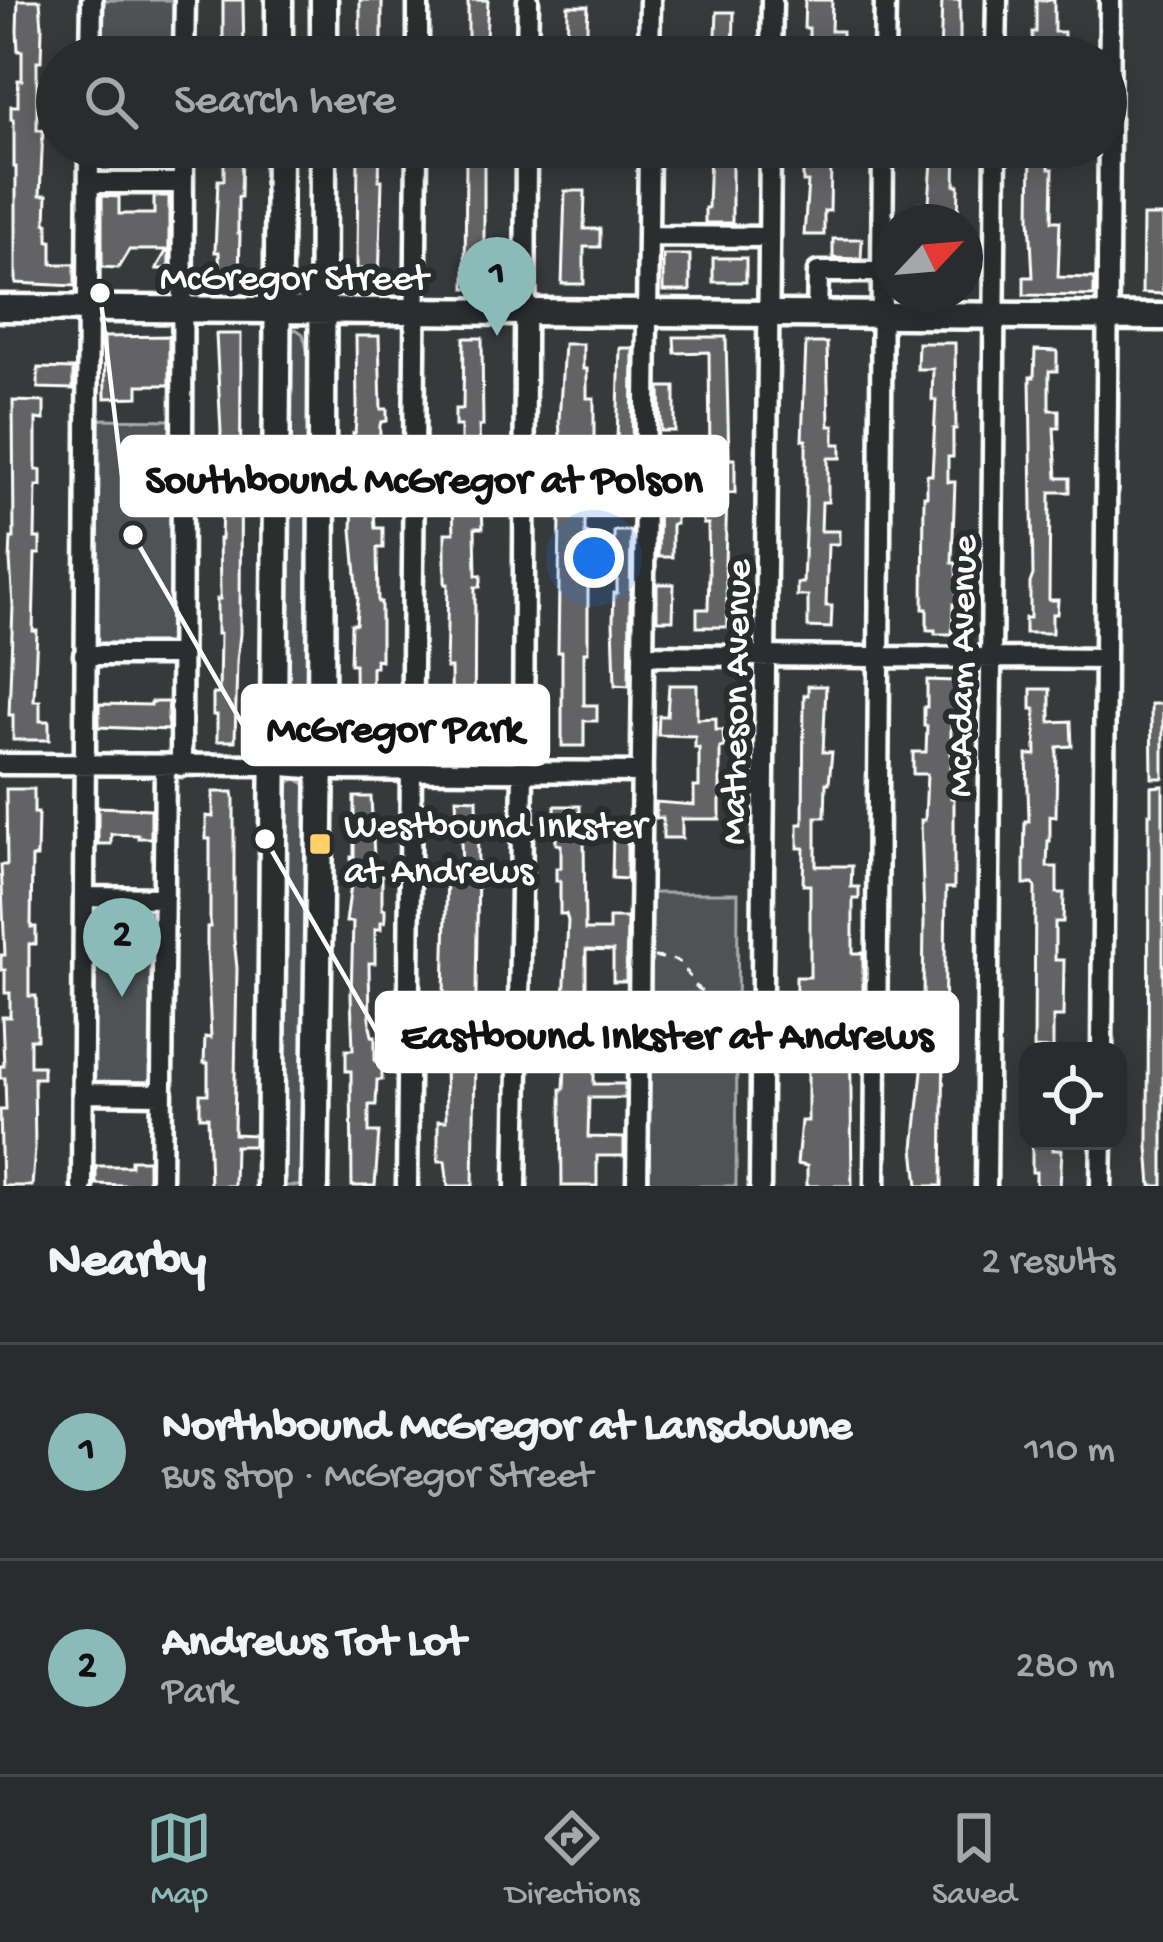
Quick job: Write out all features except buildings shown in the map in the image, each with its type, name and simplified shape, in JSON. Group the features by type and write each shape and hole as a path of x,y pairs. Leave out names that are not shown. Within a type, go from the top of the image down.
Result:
{"main road":[{"path":"279,0 279,36"},
{"path":"324,0 324,36"},
{"path":"270,1186 279,168"},
{"path":"315,1186 323,168"},
{"name":"McGregor Street","path":"0,308 1163,317"}],"street":[{"path":"92,0 92,36"},
{"path":"184,36 185,0"},
{"path":"418,0 418,36"},
{"path":"527,36 528,0"},
{"path":"650,0 650,36"},
{"path":"771,36 772,0"},
{"path":"884,36 885,0"},
{"path":"996,36 997,0"},
{"path":"1110,0 1110,36"},
{"path":"82,1186 88,168"},
{"path":"161,1186 164,898 180,655 182,168"},
{"path":"407,1186 417,168"},
{"path":"516,1186 526,168"},
{"path":"638,1186 649,168"},
{"name":"Matheson Avenue","path":"760,1186 770,168"},
{"path":"883,204 884,168"},
{"name":"McAdam Avenue","path":"986,1186 995,168"},
{"path":"1102,1042 1108,168"},
{"path":"88,183 182,183"},
{"path":"648,236 769,237"},
{"path":"817,315 818,272 875,272"},
{"path":"875,1186 882,315"},
{"path":"84,655 180,655"},
{"path":"644,655 1106,659"},
{"path":"0,764 642,772"},
{"path":"85,897 164,898"},
{"path":"83,1093 161,1094"},
{"path":"1101,1186 1102,1150"}],"path":[{"path":"650,956 674,958 687,967 694,985 710,998 740,998"}],"shaded area":[{"path":"97,0 178,0 178,36 96,36"},
{"path":"296,329 303,334 311,365 308,739 303,759 285,758 286,335"},
{"path":"93,419 175,420 173,652 91,651"},
{"path":"296,779 305,784 307,796 304,1186 277,1186 284,785"},
{"path":"652,893 738,893 736,1186 649,1186"},
{"path":"92,907 153,907 157,912 155,1084 150,1089 92,1088 86,1083"}],"place":[{"name":"Southbound McGregor at Polson","path":"100,293"},
{"name":"Northbound McGregor at Lansdowne","path":"497,336"},
{"name":"McGregor Park","path":"133,535"},
{"name":"Eastbound Inkster at Andrews","path":"265,839"},
{"name":"Westbound Inkster at Andrews","path":"320,844"},
{"name":"Andrews Tot Lot","path":"122,997"}]}
